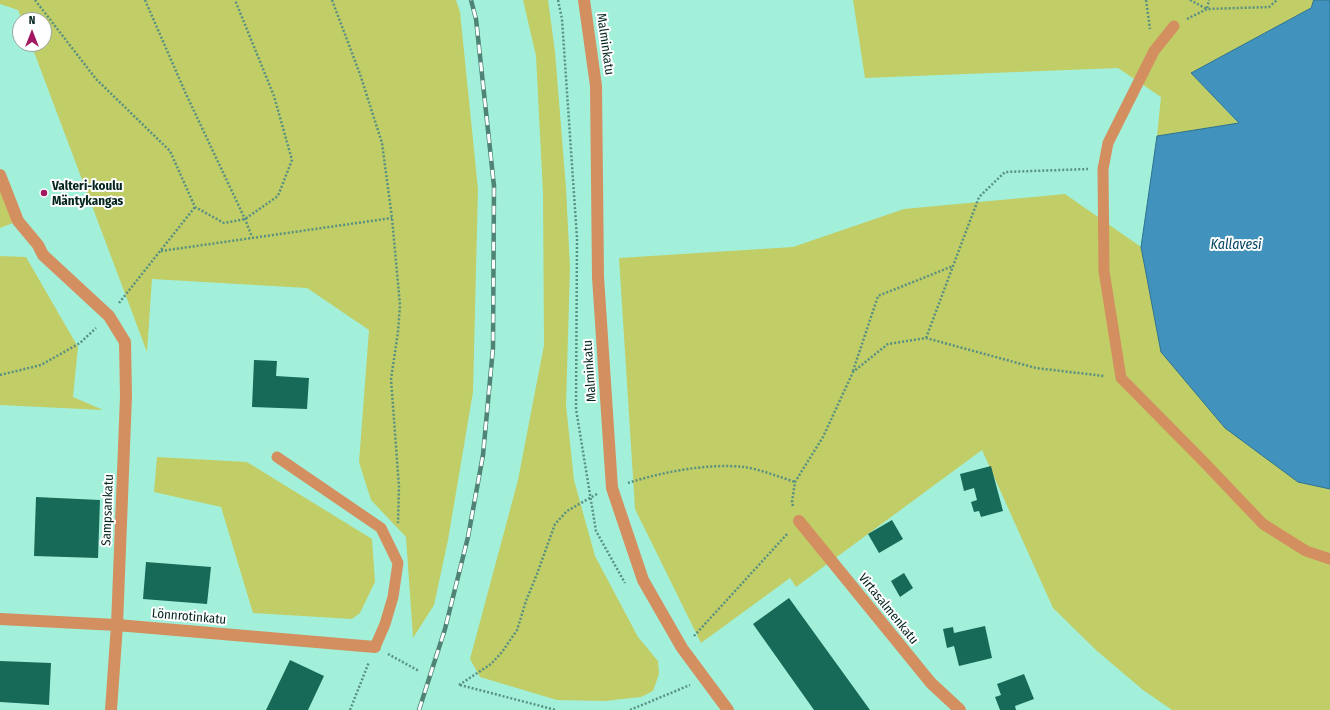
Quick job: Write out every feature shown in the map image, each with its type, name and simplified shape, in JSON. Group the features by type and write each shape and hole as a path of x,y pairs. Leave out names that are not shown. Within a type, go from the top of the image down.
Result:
{"street":[{"name":"Malminkatu","path":"584,0 596,86 598,277 612,488 643,580 682,648 728,710"},
{"name":"Sampsankatu","path":"0,175 18,221 38,245 43,255 109,316 125,342 126,396 117,625 111,710"},
{"name":"Virtasalmenkatu","path":"799,521 931,683 960,710"},
{"name":"Lönnrotinkatu","path":"0,619 117,625 375,647"}],"lane":[{"path":"1174,26 1154,51 1108,143 1103,169 1104,271 1121,378 1263,524 1306,551 1330,559"},
{"path":"277,457 381,528 398,563 393,596 385,624 375,647"}],"path":[{"path":"35,0 96,79 170,151 195,207 224,223 245,219 278,196 292,160 274,96 234,0"},
{"path":"145,0 186,94 245,219 252,238"},
{"path":"332,0 360,74 382,143 392,218 400,305 398,332 391,379 399,488 398,524"},
{"path":"1146,0 1154,51"},
{"path":"1190,0 1207,9"},
{"path":"1207,9 1209,0"},
{"path":"1174,26 1207,9 1269,7 1277,0"},
{"path":"926,338 979,197 1005,172 1103,169"},
{"path":"0,375 41,365 80,343 109,316 195,207"},
{"path":"160,251 392,218"},
{"path":"682,648 799,521 792,502 794,482 822,437 853,372 878,296 953,266"},
{"path":"853,372 888,344 926,338 1036,368 1121,378"},
{"path":"556,710 459,685 491,664 518,630 526,601 538,574 555,524 567,512 590,497 612,488 650,476 708,467 745,467 794,482"},
{"path":"350,710 375,647 419,671"},
{"path":"630,710 690,685"}],"green space":[{"path":"0,0 456,0 460,12 478,189 473,392 448,540 434,605 413,638 406,537 371,500 359,462 369,330 307,288 152,279 147,352 34,52 52,52 52,12 19,12 18,10 0,4"},
{"path":"523,0 548,0 555,52 566,188 570,268 566,405 574,480 595,556 638,637 658,661 659,674 653,691 641,697 605,701 557,700 480,677 470,659 518,480 544,345 543,193 536,56"},
{"path":"853,0 1314,0 1311,8 1191,73 1239,124 1157,136 1161,97 1118,68 865,78"},
{"path":"0,175 18,221 0,228"},
{"path":"1065,194 1141,247 1161,352 1225,428 1298,482 1330,489 1330,710 1172,710 1143,690 1097,651 1053,608 982,450 796,587 790,578 701,643 635,509 619,258 793,247 904,209"},
{"path":"0,256 26,257 78,347 73,397 103,410 0,405"},
{"path":"157,457 247,462 372,539 375,582 360,613 352,619 253,613 221,507 154,492"}],"water":[{"name":"Kallavesi","path":"1314,0 1330,0 1330,489 1298,482 1225,428 1161,352 1141,247 1157,136 1239,123 1191,73 1311,8"}],"building":[{"path":"254,360 277,361 276,376 309,378 307,409 252,407"},
{"path":"991,466 1003,511 981,517 979,511 974,512 971,502 977,500 974,488 964,491 960,474"},
{"path":"36,497 100,500 98,558 34,556"},
{"path":"892,520 903,539 879,553 868,534"},
{"path":"146,562 211,567 207,604 143,599"},
{"path":"904,573 913,588 900,597 891,581"},
{"path":"789,598 870,710 814,710 753,624"},
{"path":"985,626 992,658 959,666 954,646 947,648 943,629 953,627 954,633"},
{"path":"290,660 324,676 308,710 266,710"},
{"path":"0,661 51,663 49,705 0,702"},
{"path":"1024,674 1034,699 1015,706 1016,710 1000,710 995,697 1001,695 997,684"}],"railway":[{"path":"419,710 445,629 468,537 483,455 493,348 494,186 476,19 471,0"}],"place":[{"name":"Valteri-koulu Mäntykangas","path":"44,193"}]}
